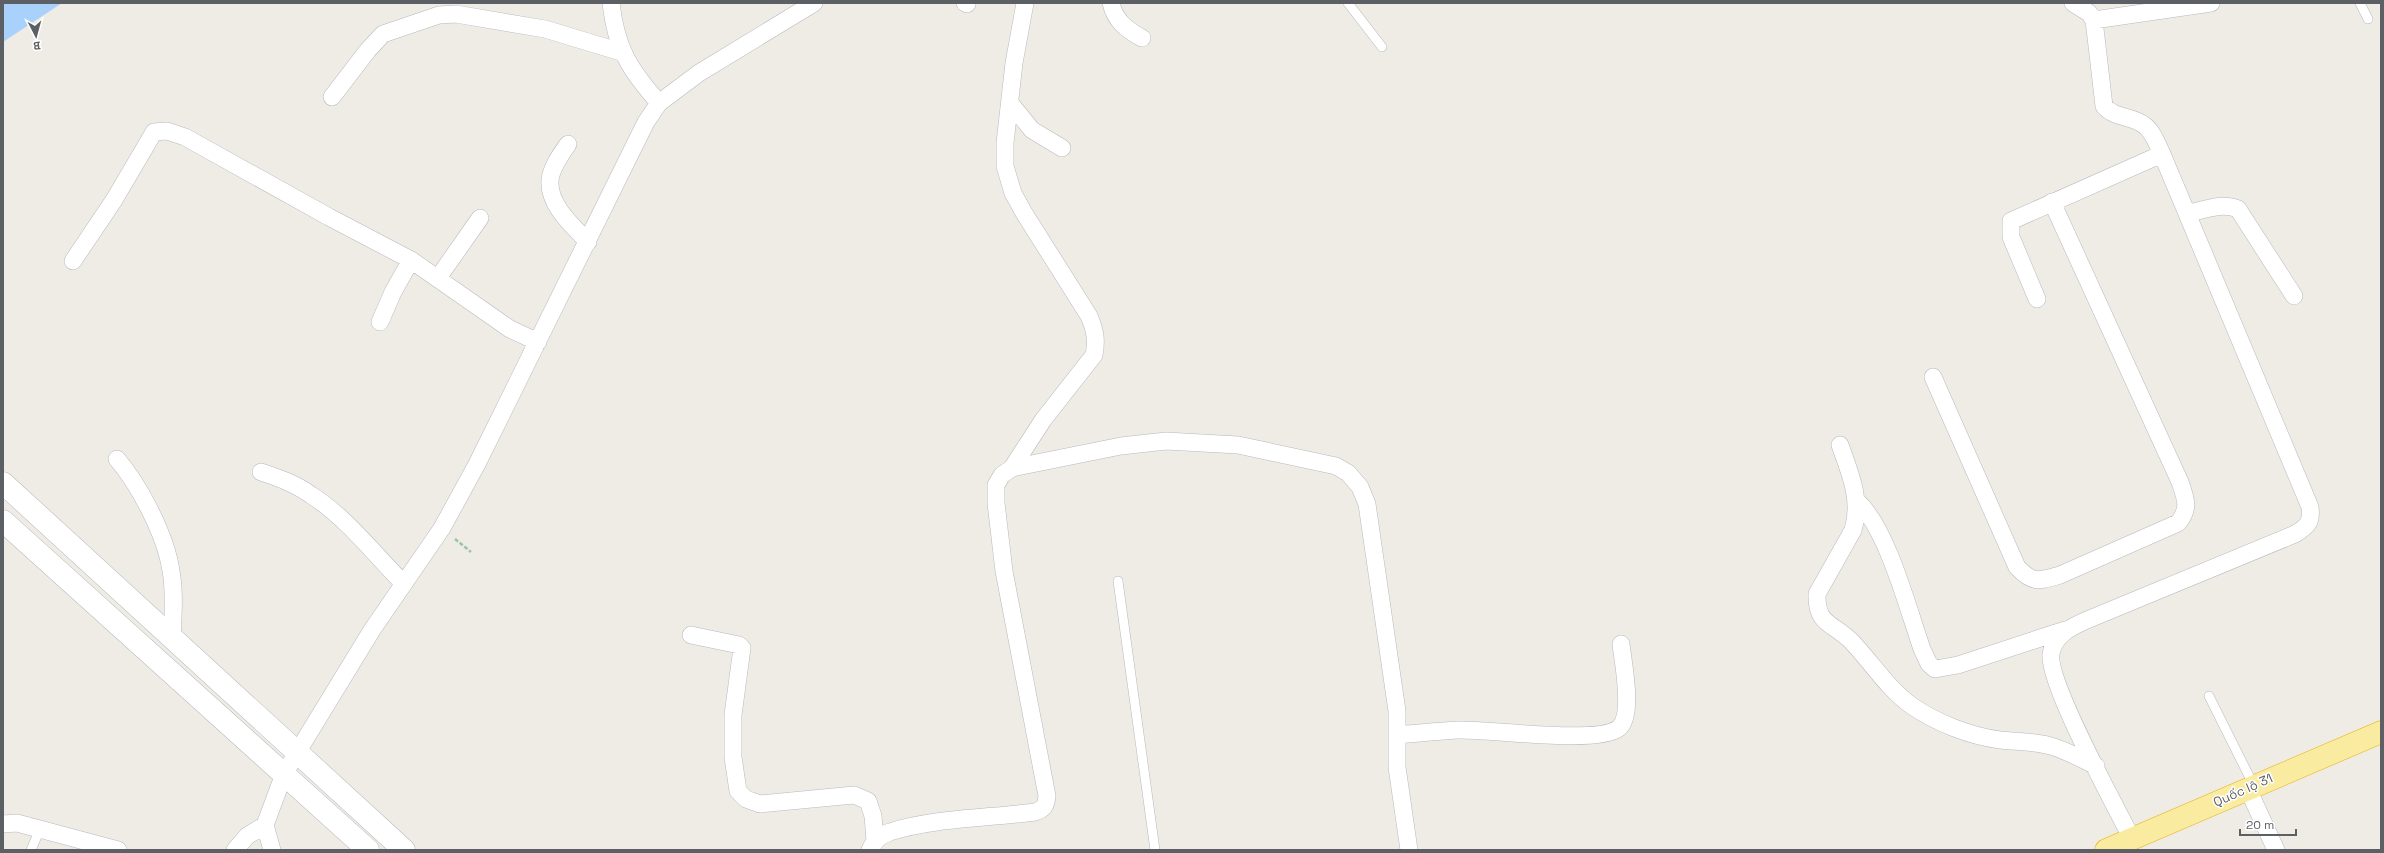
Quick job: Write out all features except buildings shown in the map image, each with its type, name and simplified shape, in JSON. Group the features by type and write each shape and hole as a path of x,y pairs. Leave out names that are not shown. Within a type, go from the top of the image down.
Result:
{"highway":[{"name":"Quốc lộ 31","path":"2106,850 2381,732"}],"street":[{"path":"611,3 613,23 621,52 640,81 659,103"},
{"path":"272,850 265,825 284,774 372,630 442,528 538,342 646,122 659,103 699,73 814,3"},
{"path":"872,845 889,832 938,823 1035,812 1042,809 1046,804 1047,796 1004,570 996,502 996,485 1002,475 1012,468 1043,420 1094,355 1097,342 1094,327 1089,316 1013,193 1005,166 1005,143 1014,63 1025,3"},
{"path":"1112,3 1117,19 1127,30 1142,38"},
{"path":"1857,501 1866,509 1882,538 1922,649 1929,664 1935,670 1953,666 2068,630 2295,534 2308,525 2312,517 2310,507 2275,420 2189,213 2162,154 2153,135 2145,125 2134,119 2110,113 2104,106 2094,20 2088,13 2073,3"},
{"path":"2094,20 2211,3"},
{"path":"332,97 368,50 383,34 439,15 456,14 545,29 621,52"},
{"path":"1010,103 1032,130 1062,148"},
{"path":"73,261 114,200 154,132 167,131 185,137 328,217 412,260 510,329 538,342"},
{"path":"568,144 550,180 553,198 565,218 588,242"},
{"path":"2037,299 2010,228 2011,221 2162,154"},
{"path":"1933,377 2014,560 2028,578 2040,581 2060,575 2178,523 2185,515 2187,503 2180,482 2052,202"},
{"path":"2189,213 2215,207 2232,206 2238,209 2294,296"},
{"path":"438,278 480,218"},
{"path":"380,322 393,292 412,260"},
{"path":"1012,468 1122,446 1166,441 1238,445 1336,466 1348,473 1360,487 1367,504 1376,556 1398,735 1397,767 1409,850"},
{"path":"1840,445 1857,501 1856,519 1853,530 1817,594 1817,606 1821,617 1850,639 1876,668 1893,691 1913,706 1938,720 1971,733 1998,740 2054,747 2096,766"},
{"path":"117,459 134,479 157,525 171,570 172,638"},
{"path":"261,472 291,483 312,495 330,509 404,584"},
{"path":"3,483 404,850"},
{"path":"3,520 368,850"},
{"path":"2068,630 2056,641 2051,655 2057,684 2132,839"},
{"path":"691,635 739,645 742,648 733,715 733,757 738,791 746,799 760,804 854,796 868,801 873,816 872,845"},
{"path":"1398,735 1460,730 1547,734 1607,733 1620,727 1625,717 1627,702 1621,644"},
{"path":"2251,787 2276,850"},
{"path":"3,824 17,823 118,850"},
{"path":"235,850 247,836 265,825"}],"lane":[{"path":"1348,3 1382,47"},
{"path":"2360,3 2368,19"},
{"path":"1118,581 1155,850"},
{"path":"2209,696 2251,787"},
{"path":"31,850 40,829"}],"water":[{"path":"3,3 62,3 3,42"}]}
